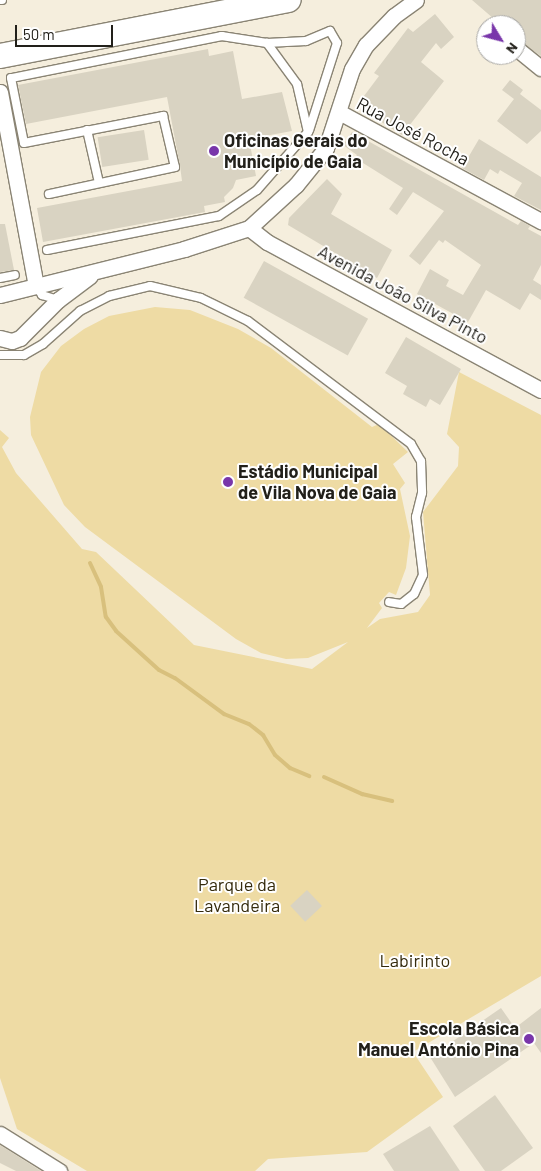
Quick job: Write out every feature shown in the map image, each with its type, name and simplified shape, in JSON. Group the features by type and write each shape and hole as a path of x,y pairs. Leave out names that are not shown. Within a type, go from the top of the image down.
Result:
{"main road":[{"path":"0,42 216,0"},
{"path":"0,56 289,0"}],"street":[{"name":"Rua José Rocha","path":"416,0 394,16 366,45 352,69 339,112 541,221"},
{"path":"526,56 541,68"},
{"path":"0,92 39,290"},
{"path":"0,295 39,290 100,270 248,228 296,185 326,148 339,112"},
{"name":"Avenida João Silva Pinto","path":"248,228 267,242 541,390"},
{"path":"0,338 12,341 20,338 58,300 100,270"},
{"path":"0,1134 59,1171"}],"lane":[{"path":"47,250 219,216 257,190 308,132 337,43 330,32 306,41 266,43 222,36 11,78 24,143 163,116 174,167 49,194"},
{"path":"266,43 297,84 308,132"},
{"path":"87,130 99,183"},
{"path":"0,278 16,275"},
{"path":"0,356 24,356 43,344 80,311 109,296 150,286 201,298 248,320 411,444 420,461 422,493 416,517 423,575 414,594 401,604 389,602"},
{"path":"39,290 58,300"}],"green space":[{"name":"Parque da Lavandeira","path":"155,307 190,310 238,329 271,348 372,427 379,424 408,452 393,464 405,483 400,489 410,536 406,568 396,595 389,592 379,603 382,608 367,628 380,619 418,612 430,595 423,512 458,466 459,447 447,434 459,372 541,415 541,976 413,1052 443,1097 367,1152 268,1159 255,1171 87,1171 17,1129 0,1078 0,430 9,438 2,447 16,473 82,549 96,552 194,645 312,669 348,642 308,658 286,659 261,653 236,639 85,527 64,505 31,435 30,417 41,372 61,346 84,329 109,316"}],"building":[{"path":"472,0 541,0 541,56 526,46 526,15 489,15"},
{"path":"435,14 454,37 441,49 436,43 421,62 444,81 402,135 361,109 366,103 361,100 379,76 374,73 408,28 413,32"},
{"name":"Oficinas Gerais do Município de Gaia","path":"208,49 209,56 233,51 242,99 282,92 292,131 249,139 256,176 236,180 233,188 224,197 225,202 204,206 205,212 43,242 37,208 182,181 180,166 167,97 26,124 18,85"},
{"path":"510,80 523,90 520,94 541,110 541,131 527,144 497,121 514,99 502,90"},
{"path":"144,130 149,160 102,167 98,137"},
{"path":"352,132 518,225 521,221 530,226 528,229 541,236 541,265 533,280 541,285 541,300 530,293 520,310 486,290 468,322 417,294 430,269 449,280 446,286 463,295 481,265 445,240 443,243 439,240 420,265 409,256 444,211 413,192 397,215 389,209 403,188 355,158 357,155 343,145"},
{"path":"479,139 541,177 541,210 514,196 522,183 500,170 498,174 490,169 484,180 462,168"},
{"path":"327,179 342,194 331,214 392,250 377,278 288,225 289,218"},
{"path":"0,224 5,224 14,270 0,272"},
{"path":"264,261 368,319 348,355 244,298"},
{"path":"406,337 461,369 440,405 430,399 426,407 403,394 407,386 385,373"},
{"path":"307,890 322,906 305,922 290,906"},
{"path":"501,1008 515,1028 541,1008 541,1053 534,1043 455,1097 430,1057"},
{"path":"495,1095 533,1148 501,1171 485,1171 453,1126"},
{"path":"430,1126 460,1171 394,1171 383,1154"},
{"path":"0,1145 41,1171 16,1171 0,1163"}],"waterway":[{"path":"90,563 101,587 106,617 116,631 159,670 175,678 224,714 249,724 263,735 275,755 290,768 309,776"},
{"path":"324,777 362,794 392,801"}],"place":[{"name":"Oficinas Gerais do Município de Gaia","path":"214,151"},
{"name":"Estádio Municipal de Vila Nova de Gaia","path":"228,482"},
{"name":"Escola Básica Manuel António Pina","path":"529,1039"}],"park label":[{"name":"Labirinto","path":"415,960"}]}
